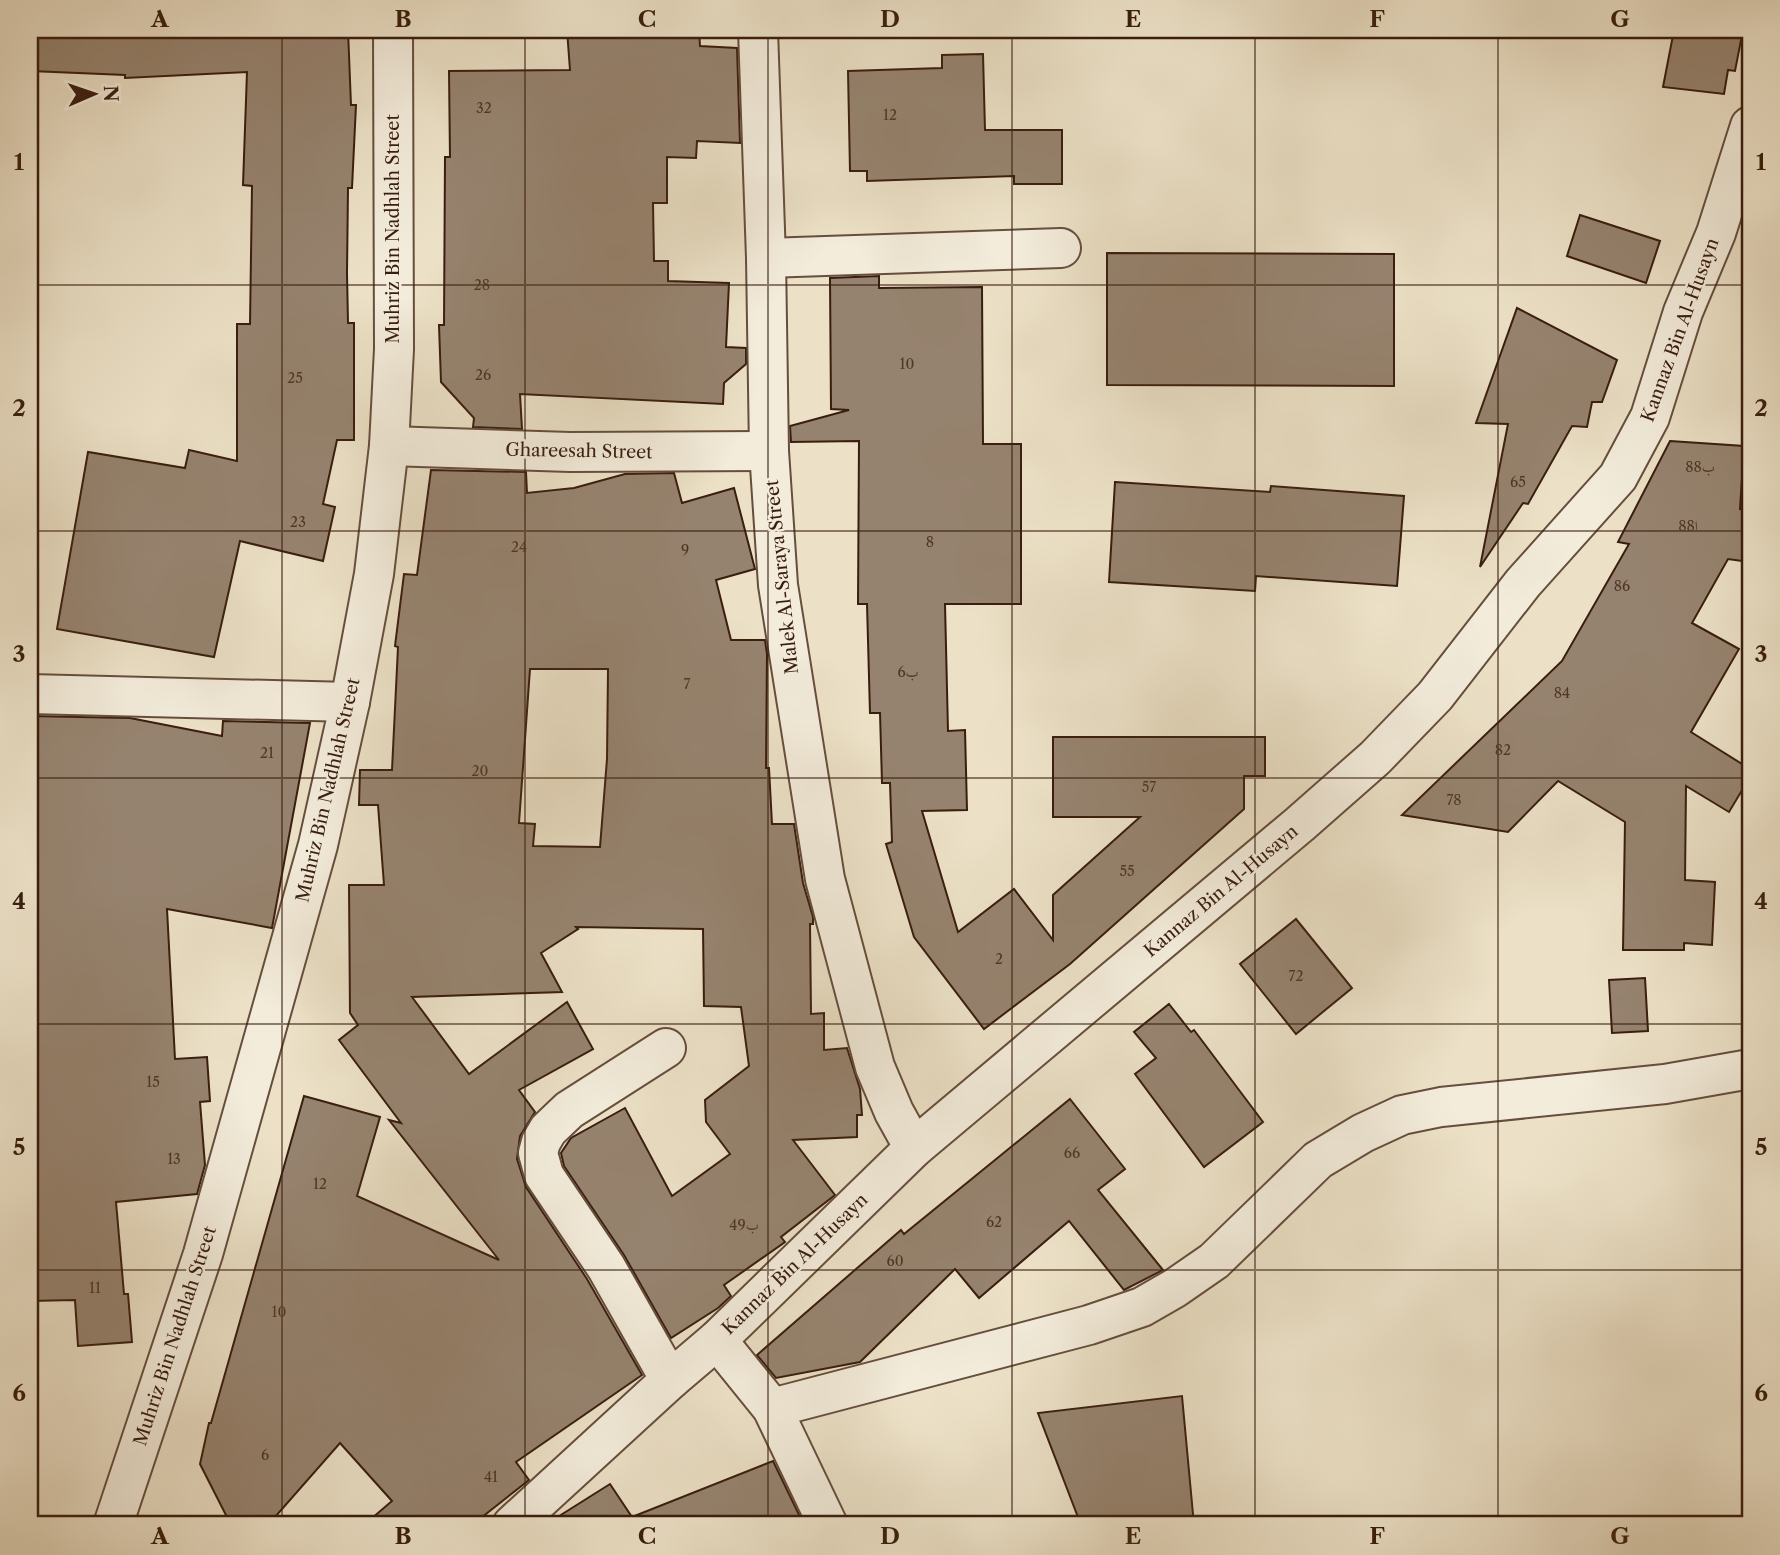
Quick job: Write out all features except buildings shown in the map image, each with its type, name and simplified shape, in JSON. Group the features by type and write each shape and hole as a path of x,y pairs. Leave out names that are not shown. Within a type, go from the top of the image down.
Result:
{"street":[{"name":"Muhriz Bin Nadhlah Street","path":"113,1525 204,1254 318,845 350,702 374,574 390,446 394,349 393,30"},
{"name":"Malek Al-Saraya Street","path":"758,30 769,451 778,585 825,879 875,1067 894,1112 914,1148"},
{"name":"Kannaz Bin Al-Husayn","path":"512,1525 717,1340 914,1148 1375,758 1435,696 1523,583 1618,477 1650,417 1683,312 1716,233 1750,125"},
{"path":"766,258 1061,248"},
{"name":"Ghareesah Street","path":"390,446 570,452 769,451"},
{"path":"30,694 350,702"},
{"path":"666,1048 569,1110 548,1129 538,1153 544,1175 606,1267 670,1380"},
{"path":"772,1408 1089,1325 1142,1307 1214,1261 1318,1160 1363,1133 1402,1115 1441,1107 1665,1084 1750,1069"},
{"path":"717,1340 772,1408 828,1525"}]}
